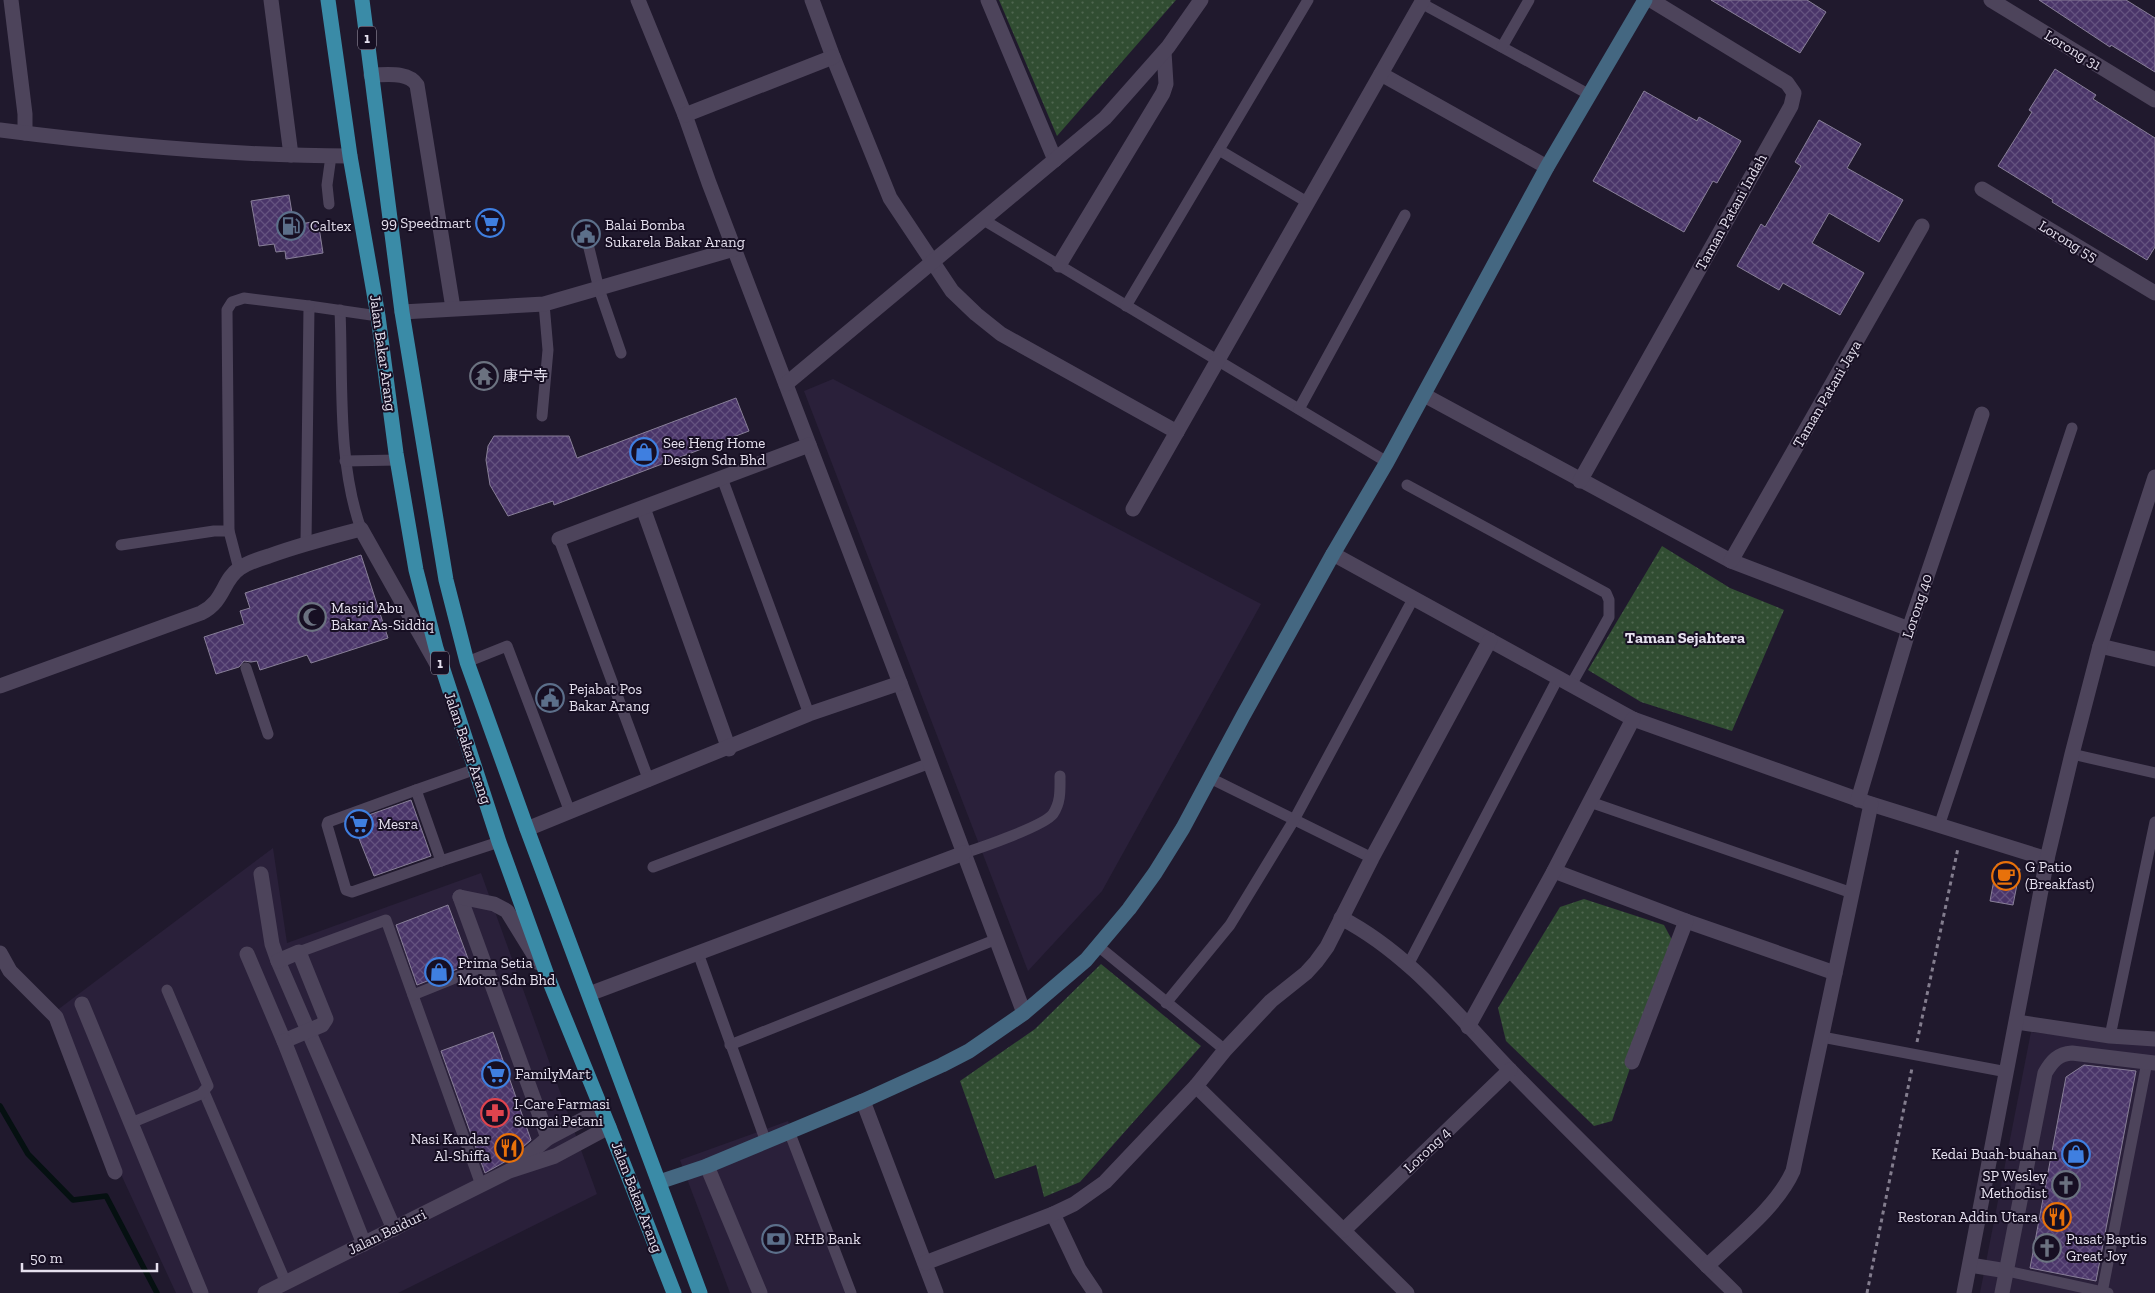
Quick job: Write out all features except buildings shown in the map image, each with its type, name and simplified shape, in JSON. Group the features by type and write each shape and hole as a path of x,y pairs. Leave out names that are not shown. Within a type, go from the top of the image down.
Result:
{"main road":[{"name":"Jalan Bakar Arang","path":"328,0 350,156 378,316 398,460 416,570 444,677 499,842 547,975 674,1293"},
{"name":"Jalan Bakar Arang","path":"362,0 402,312 446,580 467,662 527,829 700,1293"}],"street":[{"path":"11,0 24,106 25,133"},
{"path":"271,0 291,155"},
{"path":"638,0 685,115 1024,1014"},
{"path":"812,0 890,198 952,291 1001,334 1177,432"},
{"path":"988,0 1055,160"},
{"path":"786,384 1105,118 1164,52 1201,0"},
{"path":"659,1182 707,1166 766,1142 863,1101 962,1054 1024,1014 1086,960 1129,909 1184,828 1333,554 1424,396 1547,167 1645,0"},
{"name":"Taman Patani Indah","path":"1580,481 1791,106 1794,93 1787,83 1650,0"},
{"name":"Lorong 31","path":"1991,0 2155,100"},
{"path":"1132,509 1422,2"},
{"path":"1059,265 1163,93 1167,75 1164,52"},
{"path":"685,115 833,57"},
{"path":"1381,74 1547,167"},
{"path":"371,75 405,76 417,85 453,308"},
{"path":"0,130 151,147 291,155 350,156"},
{"name":"Lorong 55","path":"1982,189 2155,293"},
{"name":"Taman Patani Jaya","path":"1731,562 1922,226"},
{"path":"402,312 544,304 734,249"},
{"path":"1424,396 1731,562 1908,629"},
{"name":"Lorong 40","path":"1707,1266 1774,1200 1786,1186 1792,1172 1852,894 1865,802 1908,629 1982,414"},
{"path":"559,539 809,445"},
{"path":"1964,1293 2047,859 2100,646 2155,477"},
{"path":"642,508 728,749"},
{"path":"0,686 201,613 211,608 218,600 238,569 306,543 361,529 444,677"},
{"path":"1333,554 1632,719 1865,802 2047,859"},
{"path":"925,1263 1053,1214 1074,1204 1105,1182 1196,1086 1224,1050 1271,1001 1306,974 1327,947 1372,858 1490,640"},
{"path":"2100,646 2155,659"},
{"path":"527,829 728,749 809,714 900,683"},
{"path":"1468,1027 1554,871 1632,719"},
{"path":"589,994 964,853"},
{"path":"1554,871 1686,921 1835,974"},
{"path":"261,874 272,944 278,961 394,1229"},
{"path":"547,975 507,911 494,904 460,897 548,1138"},
{"path":"1341,918 1365,930 1408,965 1510,1070 1735,1293"},
{"path":"1632,1062 1686,921"},
{"path":"278,961 299,952 326,1018 322,1025 284,1041"},
{"path":"0,953 10,971 56,1016 116,1172"},
{"path":"247,954 284,1041 364,1244"},
{"path":"82,1004 201,1293"},
{"path":"2017,1022 2110,1036 2155,1039"},
{"path":"2002,1293 2045,1073 2049,1065 2062,1054 2072,1053 2151,1062"},
{"name":"Lorong 4","path":"1344,1230 1510,1070"},
{"path":"1196,1086 1407,1293"},
{"path":"863,1101 936,1293"},
{"name":"Jalan Baiduri","path":"509,1171 548,1138 601,1110"},
{"name":"Jalan Baiduri","path":"265,1293 509,1171 555,1156 609,1127"},
{"path":"707,1166 760,1293"},
{"path":"1053,1214 1079,1269 1095,1293"},
{"path":"1970,1265 2007,1270"}],"lane":[{"path":"1126,306 1308,0"},
{"path":"1502,47 1528,0"},
{"path":"1422,2 1590,94"},
{"path":"1219,150 1308,202"},
{"path":"329,204 327,185 330,156"},
{"path":"1299,409 1404,215"},
{"path":"982,219 1387,462"},
{"path":"587,240 599,289 621,354"},
{"path":"238,569 228,531 227,310 232,302 244,298 378,316"},
{"path":"542,416 548,350 544,304"},
{"path":"306,543 310,306"},
{"path":"340,310 345,461 354,510 361,529"},
{"path":"1940,826 2072,428"},
{"path":"345,461 398,460"},
{"path":"722,478 809,714"},
{"path":"1407,485 1606,593 1609,600 1608,617 1565,682 1408,965"},
{"path":"121,545 214,531 228,531"},
{"path":"559,539 649,781"},
{"path":"1166,1003 1230,925 1294,820 1413,599"},
{"path":"467,662 507,646 570,812"},
{"path":"246,668 268,734"},
{"path":"2072,754 2155,773"},
{"path":"653,867 930,763"},
{"path":"476,769 328,822 326,825 346,890 352,892 499,842"},
{"path":"964,853 995,844 1052,816 1060,801 1060,776"},
{"path":"1210,778 1372,858"},
{"path":"416,790 441,861"},
{"path":"1590,802 1852,894"},
{"path":"2110,1036 2155,822"},
{"path":"299,952 386,920 481,1185"},
{"path":"730,1045 997,939"},
{"path":"1098,946 1224,1050"},
{"path":"698,953 766,1142"},
{"path":"413,995 485,966"},
{"path":"131,1123 204,1092 208,1083 167,990"},
{"path":"1822,1037 2007,1072"},
{"path":"2007,1270 2104,1293 2151,1062"},
{"path":"204,1092 286,1283"},
{"path":"789,1131 851,1293"}],"shaded area":[{"path":"833,379 1261,604 1102,891 1028,971 804,391"},
{"path":"273,848 287,943 481,873 597,1194 398,1293 176,1293 48,1017"},
{"path":"2031,1032 2155,1046 2155,1293 1980,1293"},
{"path":"788,1121 853,1293 730,1293 680,1160"}],"green space":[{"path":"999,0 1176,0 1057,136"},
{"path":"1662,546 1730,588 1784,610 1732,731 1641,702 1588,670"},
{"path":"1584,899 1664,925 1673,942 1612,1121 1594,1126 1506,1041 1498,1008 1560,907"},
{"path":"1101,964 1201,1046 1080,1182 1044,1197 1036,1165 995,1179 960,1081 1035,1029"}],"waterway":[{"path":"0,1106 28,1154 73,1200 106,1196 157,1293"}],"place":[{"name":"99 Speedmart","path":"490,223"},
{"name":"Caltex","path":"291,226"},
{"name":"Balai Bomba Sukarela Bakar Arang","path":"586,234"},
{"name":"康宁寺","path":"484,376"},
{"name":"See Heng Home Design Sdn Bhd","path":"644,452"},
{"name":"Masjid Abu Bakar As-Siddiq","path":"312,617"},
{"name":"Pejabat Pos Bakar Arang","path":"550,698"},
{"name":"Mesra","path":"359,824"},
{"name":"G Patio (Breakfast)","path":"2006,876"},
{"name":"Prima Setia Motor Sdn Bhd","path":"439,972"},
{"name":"FamilyMart","path":"496,1074"},
{"name":"I-Care Farmasi Sungai Petani","path":"495,1113"},
{"name":"Nasi Kandar Al-Shiffa","path":"509,1148"},
{"name":"Kedai Buah-buahan","path":"2076,1154"},
{"name":"SP Wesley Methodist","path":"2066,1185"},
{"name":"Restoran Addin Utara","path":"2057,1217"},
{"name":"RHB Bank","path":"776,1239"},
{"name":"Pusat Baptis Great Joy","path":"2047,1248"}],"district":[{"name":"Taman Sejahtera","path":"1685,637"}]}
